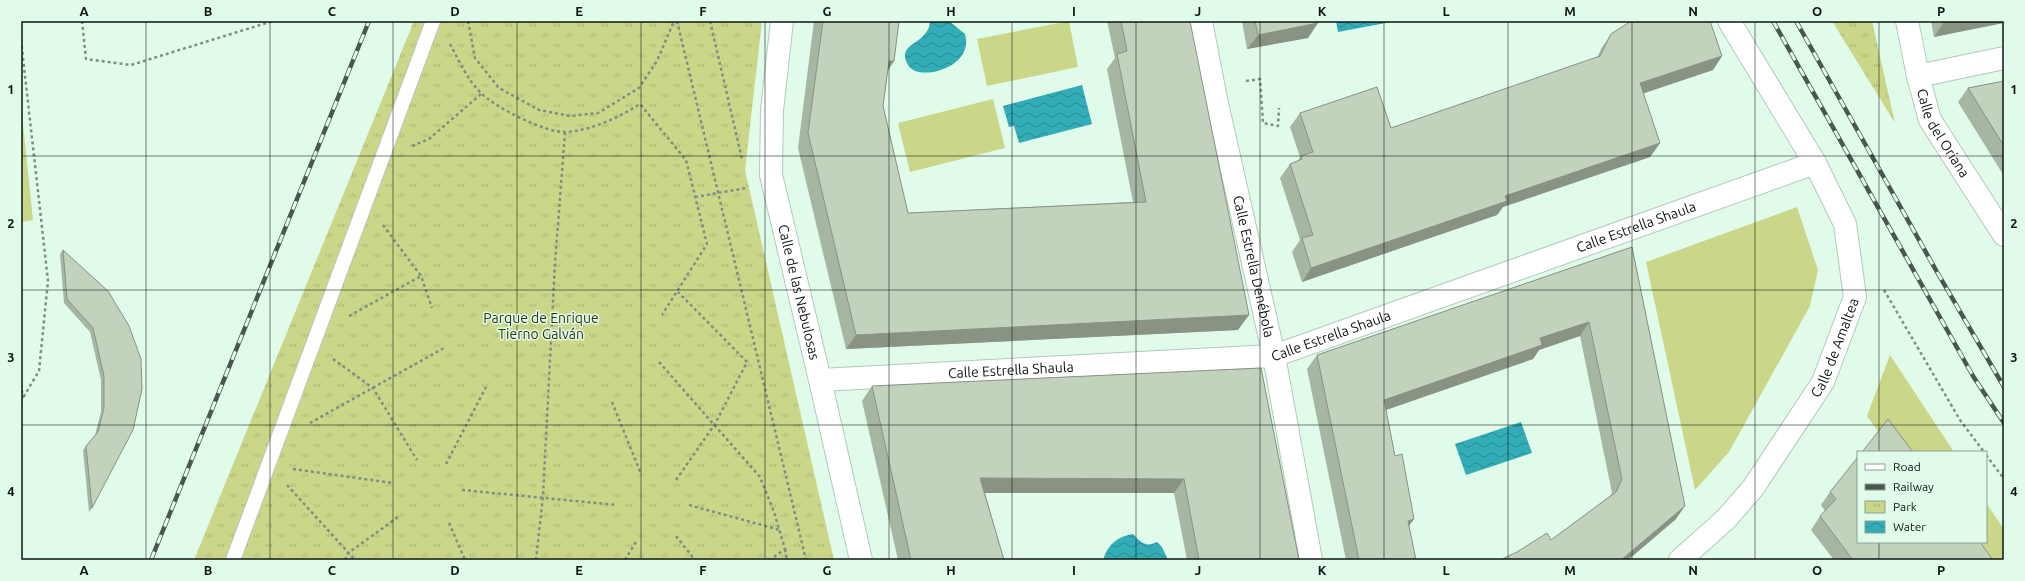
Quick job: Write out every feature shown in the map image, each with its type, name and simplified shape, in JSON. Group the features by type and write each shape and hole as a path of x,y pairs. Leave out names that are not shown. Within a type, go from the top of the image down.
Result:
{"street":[{"name":"Calle de las Nebulosas","path":"782,21 772,110 771,175 861,560"},
{"name":"Calle Estrella Denébola","path":"1201,21 1216,99 1274,356 1311,560"},
{"name":"Calle de Amaltea","path":"1680,560 1726,518 1753,488 1823,382 1855,297 1845,224 1815,163 1729,21"},
{"name":"Calle del Oriana","path":"1907,21 1918,76 1930,120 2004,235"},
{"path":"1918,76 2004,58"},
{"name":"Calle Estrella Shaula","path":"820,380 1274,356 1815,163"}],"lane":[{"path":"233,560 433,21"}],"path":[{"path":"82,21 86,59 131,65 273,21"},
{"path":"468,21 475,58 499,88 539,110 570,116 598,113 639,88 657,61 674,21"},
{"path":"677,21 806,560"},
{"path":"710,21 743,163"},
{"path":"447,39 464,72 481,94 500,108 535,125 565,133 595,126 620,116 640,104 686,160 708,244 662,315"},
{"path":"21,40 48,281 39,371 22,400"},
{"path":"1246,81 1260,79 1263,123 1278,126 1279,108"},
{"path":"382,159 429,139 481,94"},
{"path":"536,560 543,496 555,263 565,133"},
{"path":"695,198 749,187 747,182"},
{"path":"366,202 421,276 432,308"},
{"path":"417,460 373,388 315,340 421,276"},
{"path":"1880,284 1960,420 1983,451"},
{"path":"676,480 715,424 747,362 678,292"},
{"path":"278,441 444,348"},
{"path":"659,362 760,477 780,530 787,560"},
{"path":"21,384 22,400"},
{"path":"446,464 486,387"},
{"path":"612,402 641,474"},
{"path":"1987,456 2004,479"},
{"path":"269,466 393,483"},
{"path":"269,466 355,560"},
{"path":"462,490 543,496 617,505"},
{"path":"689,505 780,530"},
{"path":"344,560 348,553 398,516"},
{"path":"448,523 465,560"},
{"path":"676,536 695,560"},
{"path":"625,560 637,540"},
{"path":"770,560 785,549"}],"green space":[{"name":"Parque de Enrique Tierno Galván","path":"414,21 762,21 745,170 834,560 194,560"},
{"path":"1069,21 1078,67 987,86 977,39"},
{"path":"1832,21 1872,21 1895,123"},
{"path":"993,99 1005,148 910,172 898,123"},
{"path":"21,105 33,220 21,222"},
{"path":"1797,207 1818,270 1810,306 1729,452 1695,490 1646,262"},
{"path":"1890,355 1953,451 1892,451 1867,416"},
{"path":"1987,504 2004,529 2004,560 1974,560 1961,543 1987,543"}],"water":[{"path":"930,21 949,21 965,34 966,43 964,51 959,59 945,69 927,73 919,72 909,66 905,58 905,53 910,46 925,33 930,25"},
{"path":"1336,21 1390,21 1391,22 1338,32"},
{"path":"1082,85 1092,124 1019,143 1014,126 1009,127 1003,106"},
{"path":"1521,422 1532,453 1466,475 1455,444"},
{"path":"1133,534 1146,544 1153,544 1157,542 1162,547 1168,560 1103,560 1105,554 1114,542 1122,537"}],"building":[{"path":"823,21 899,21 894,61 889,61 883,106 908,213 1146,202 1117,54 1127,51 1121,21 1190,21 1249,315 856,335 808,133"},
{"path":"1255,21 1318,21 1318,23 1258,35"},
{"path":"1633,21 1710,21 1722,56 1640,83 1660,143 1505,196 1507,201 1311,268 1302,238 1313,235 1290,164 1302,159 1301,156 1313,152 1300,113 1377,87 1391,128 1600,56 1611,34"},
{"path":"2004,81 2004,146 1968,88"},
{"path":"1632,247 1685,506 1621,560 1500,560 1517,552 1547,533 1551,540 1616,492 1622,479 1589,322 1540,338 1542,345 1384,400 1395,456 1402,454 1414,519 1408,521 1416,560 1359,560 1317,355"},
{"path":"63,250 108,291 129,326 141,359 142,389 133,430 92,508 86,446 98,432 104,408 104,376 93,328 67,299"},
{"path":"1261,368 1299,560 1199,560 1184,479 980,478 1004,560 911,560 872,386"},
{"path":"1888,419 1912,451 1863,451"},
{"path":"1857,458 1857,543 1981,543 1993,560 1853,560 1820,516 1836,499 1830,492"}],"railway":[{"path":"151,560 369,21"},
{"path":"1773,21 1973,376 2004,423"},
{"path":"1796,21 1937,272 2004,387"}]}
